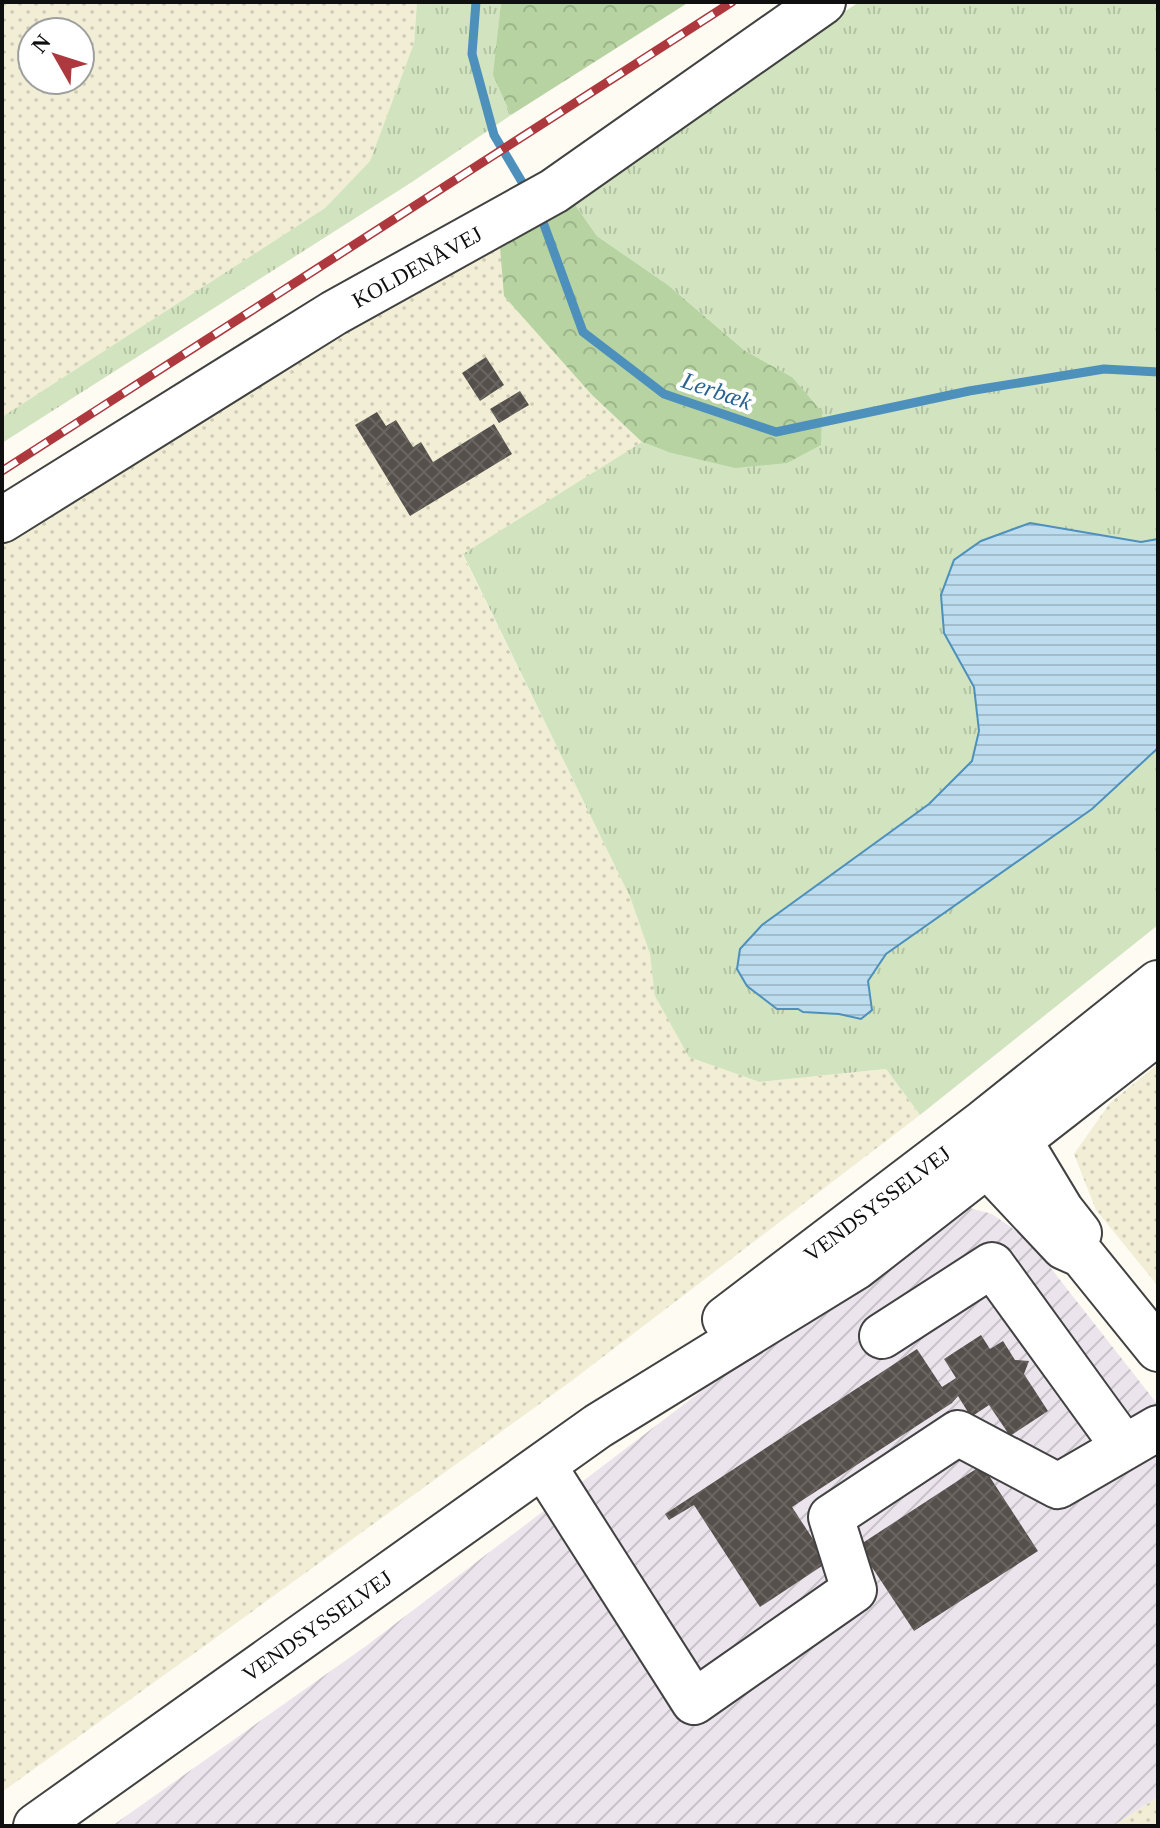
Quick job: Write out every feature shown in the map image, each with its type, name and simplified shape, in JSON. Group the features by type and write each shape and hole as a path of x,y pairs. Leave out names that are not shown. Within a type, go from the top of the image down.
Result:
{"street":[{"name":"KOLDENÅVEJ","path":"2,520 334,313 554,191 823,2"},
{"name":"VENDSYSSELVEJ","path":"36,1826 598,1426 856,1267 997,1143 1158,983"},
{"name":"VENDSYSSELVEJ","path":"997,1143 1158,1032"},
{"path":"997,1143 1064,1247 1082,1255 1158,1349"},
{"path":"543,1465 694,1702 854,1590 831,1517 958,1433 1058,1486 1141,1438 992,1265 882,1336"}],"shaded area":[{"path":"2,2 417,2 414,43 370,161 325,208 2,417"},
{"path":"499,235 558,355 592,395 642,442 463,555 630,897 650,954 656,996 760,1082 886,1069 920,1115 570,1382 2,1792 2,541"},
{"path":"1158,1064 1158,1286 1096,1210 1074,1154 1110,1103"},
{"path":"970,1208 992,1214 1018,1232 1046,1262 1158,1405 1158,1797 1113,1826 112,1826 366,1646 741,1361 949,1214"},
{"path":"1158,1797 1158,1826 1113,1826"}],"green space":[{"path":"417,2 501,2 494,75 511,115 412,182 2,443 2,417 325,208 370,161 414,43"},
{"path":"501,2 689,2 511,115 493,75"},
{"path":"859,2 1158,2 1158,925 920,1115 886,1069 760,1082 689,1057 655,996 650,954 630,897 463,554 642,442 668,452 792,377 744,350 668,285 597,236 569,196"},
{"path":"569,196 597,236 668,285 744,350 792,377 822,412 821,445 787,463 735,468 668,452 642,442 592,395 504,296 499,235"}],"water":[{"path":"1030,523 1141,542 1158,539 1158,748 1092,809 886,954 868,981 872,1010 861,1019 798,1009 777,1009 747,986 737,969 740,949 762,925 929,804 972,761 979,731 974,687 944,633 941,595 954,560 981,541"}],"building":[{"path":"486,357 504,385 480,401 462,373"},
{"path":"520,391 529,405 499,423 490,409"},
{"path":"377,412 386,426 396,420 413,447 421,442 433,462 494,424 512,454 410,516 355,425"},
{"path":"981,1335 990,1349 1003,1341 1015,1360 1029,1361 1024,1374 1048,1411 1010,1436 989,1405 971,1417 958,1396 952,1403 792,1507 828,1562 760,1607 694,1505 669,1520 665,1514 917,1349 942,1387 956,1378 944,1359"},
{"path":"982,1465 1038,1551 914,1631 858,1546"}],"waterway":[{"name":"Lerbæk","path":"476,2 472,54 494,135 528,192"},
{"name":"Lerbæk","path":"539,211 583,332 664,394 776,432 969,391 1104,369 1158,372"}],"railway":[{"path":"2,471 732,2"}]}
